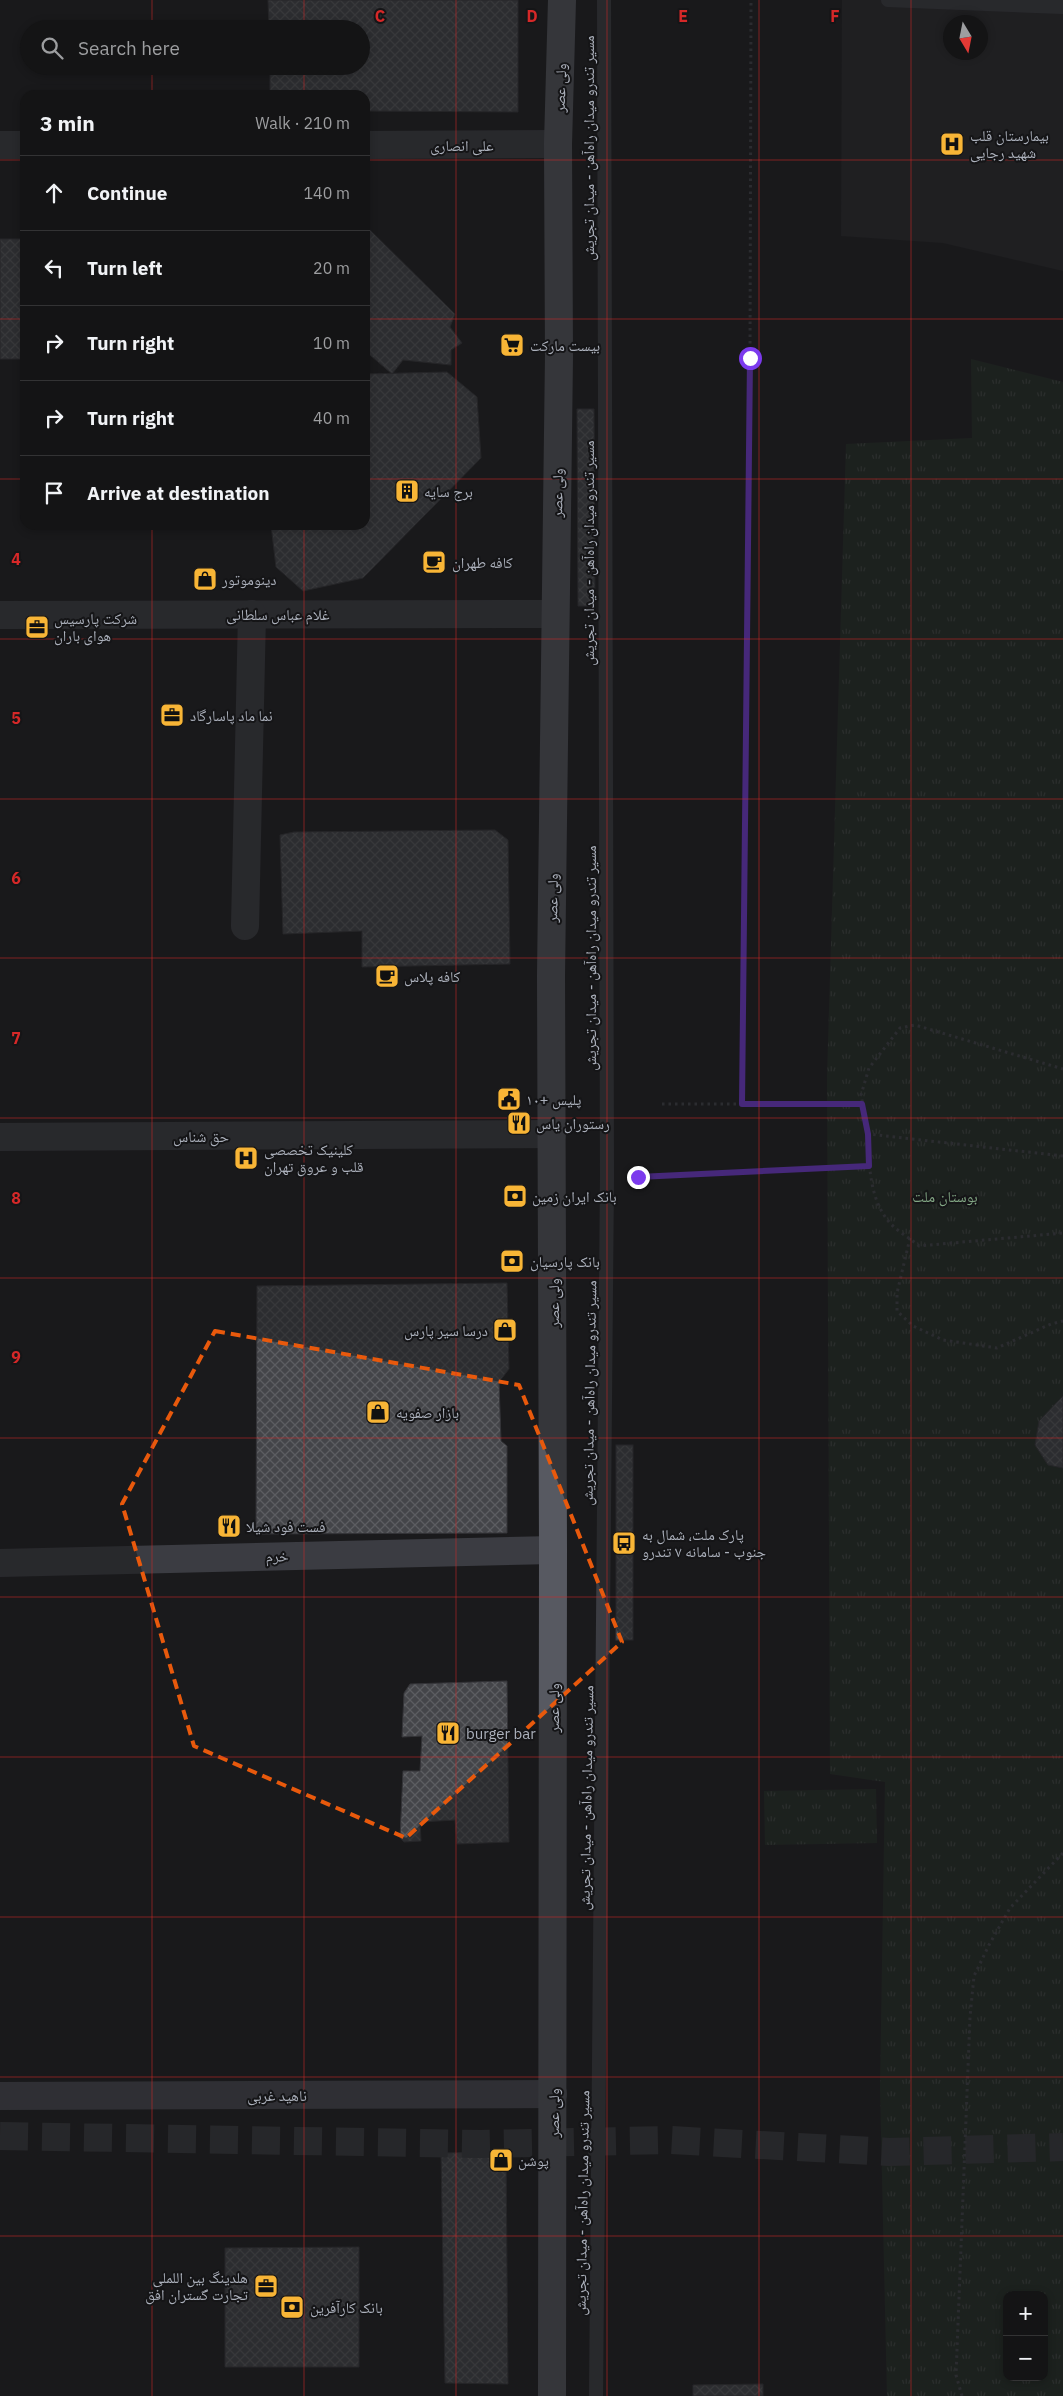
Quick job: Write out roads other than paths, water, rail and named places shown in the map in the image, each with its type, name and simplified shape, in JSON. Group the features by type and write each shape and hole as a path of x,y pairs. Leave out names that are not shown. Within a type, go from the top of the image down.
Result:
{"main road":[{"name":"ولی عصر","path":"552,2396 552,1134 555,614 559,356 558,144 562,0"},
{"name":"ناهید غربی","path":"0,2096 553,2094"}],"street":[{"name":"علی انصاری","path":"370,145 558,144"},
{"path":"0,146 20,145"},
{"path":"244,926 252,614"},
{"name":"غلام عباس سلطانی","path":"0,615 555,614"},
{"name":"حق شناس","path":"0,1137 552,1134"},
{"name":"خرم","path":"0,1563 553,1550"}],"lane":[{"name":"مسیر تندرو میدان راه‌آهن - میدان تجریش","path":"596,2396 608,1177 604,0"},
{"path":"888,0 1063,7"}],"tunnel":[{"path":"0,2136 481,2144 670,2140 889,2152 1063,2147"}],"place":[{"name":"بیمارستان قلب شهید رجایی","path":"952,144"},
{"name":"بیست مارکت","path":"512,345"},
{"name":"برج سایه","path":"407,491"},
{"name":"کافه طهران","path":"434,562"},
{"name":"دینوموتور","path":"205,579"},
{"name":"شرکت پارسیس هوای باران","path":"37,627"},
{"name":"نما ماد پاسارگاد","path":"172,715"},
{"name":"کافه پلاس","path":"387,976"},
{"name":"پلیس +۱۰","path":"509,1099"},
{"name":"رستوران یاس","path":"519,1123"},
{"name":"کلینیک تخصصی قلب و عروق تهران","path":"246,1158"},
{"name":"بانک ایران زمین","path":"515,1196"},
{"name":"بانک پارسیان","path":"512,1261"},
{"name":"درسا سیر پارس","path":"505,1330"},
{"name":"بازار صفویه","path":"378,1412"},
{"name":"فست فود شیلا","path":"229,1526"},
{"name":"پارک ملت، شمال به جنوب - سامانه ۷ تندرو","path":"624,1543"},
{"name":"burger bar","path":"448,1733"},
{"name":"پوشن","path":"501,2160"},
{"name":"هلدینگ بین اللملی تجارت گستران افق","path":"266,2286"},
{"name":"بانک کارآفرین","path":"292,2307"}],"park label":[{"name":"بوستان ملت","path":"945,1196"}]}
